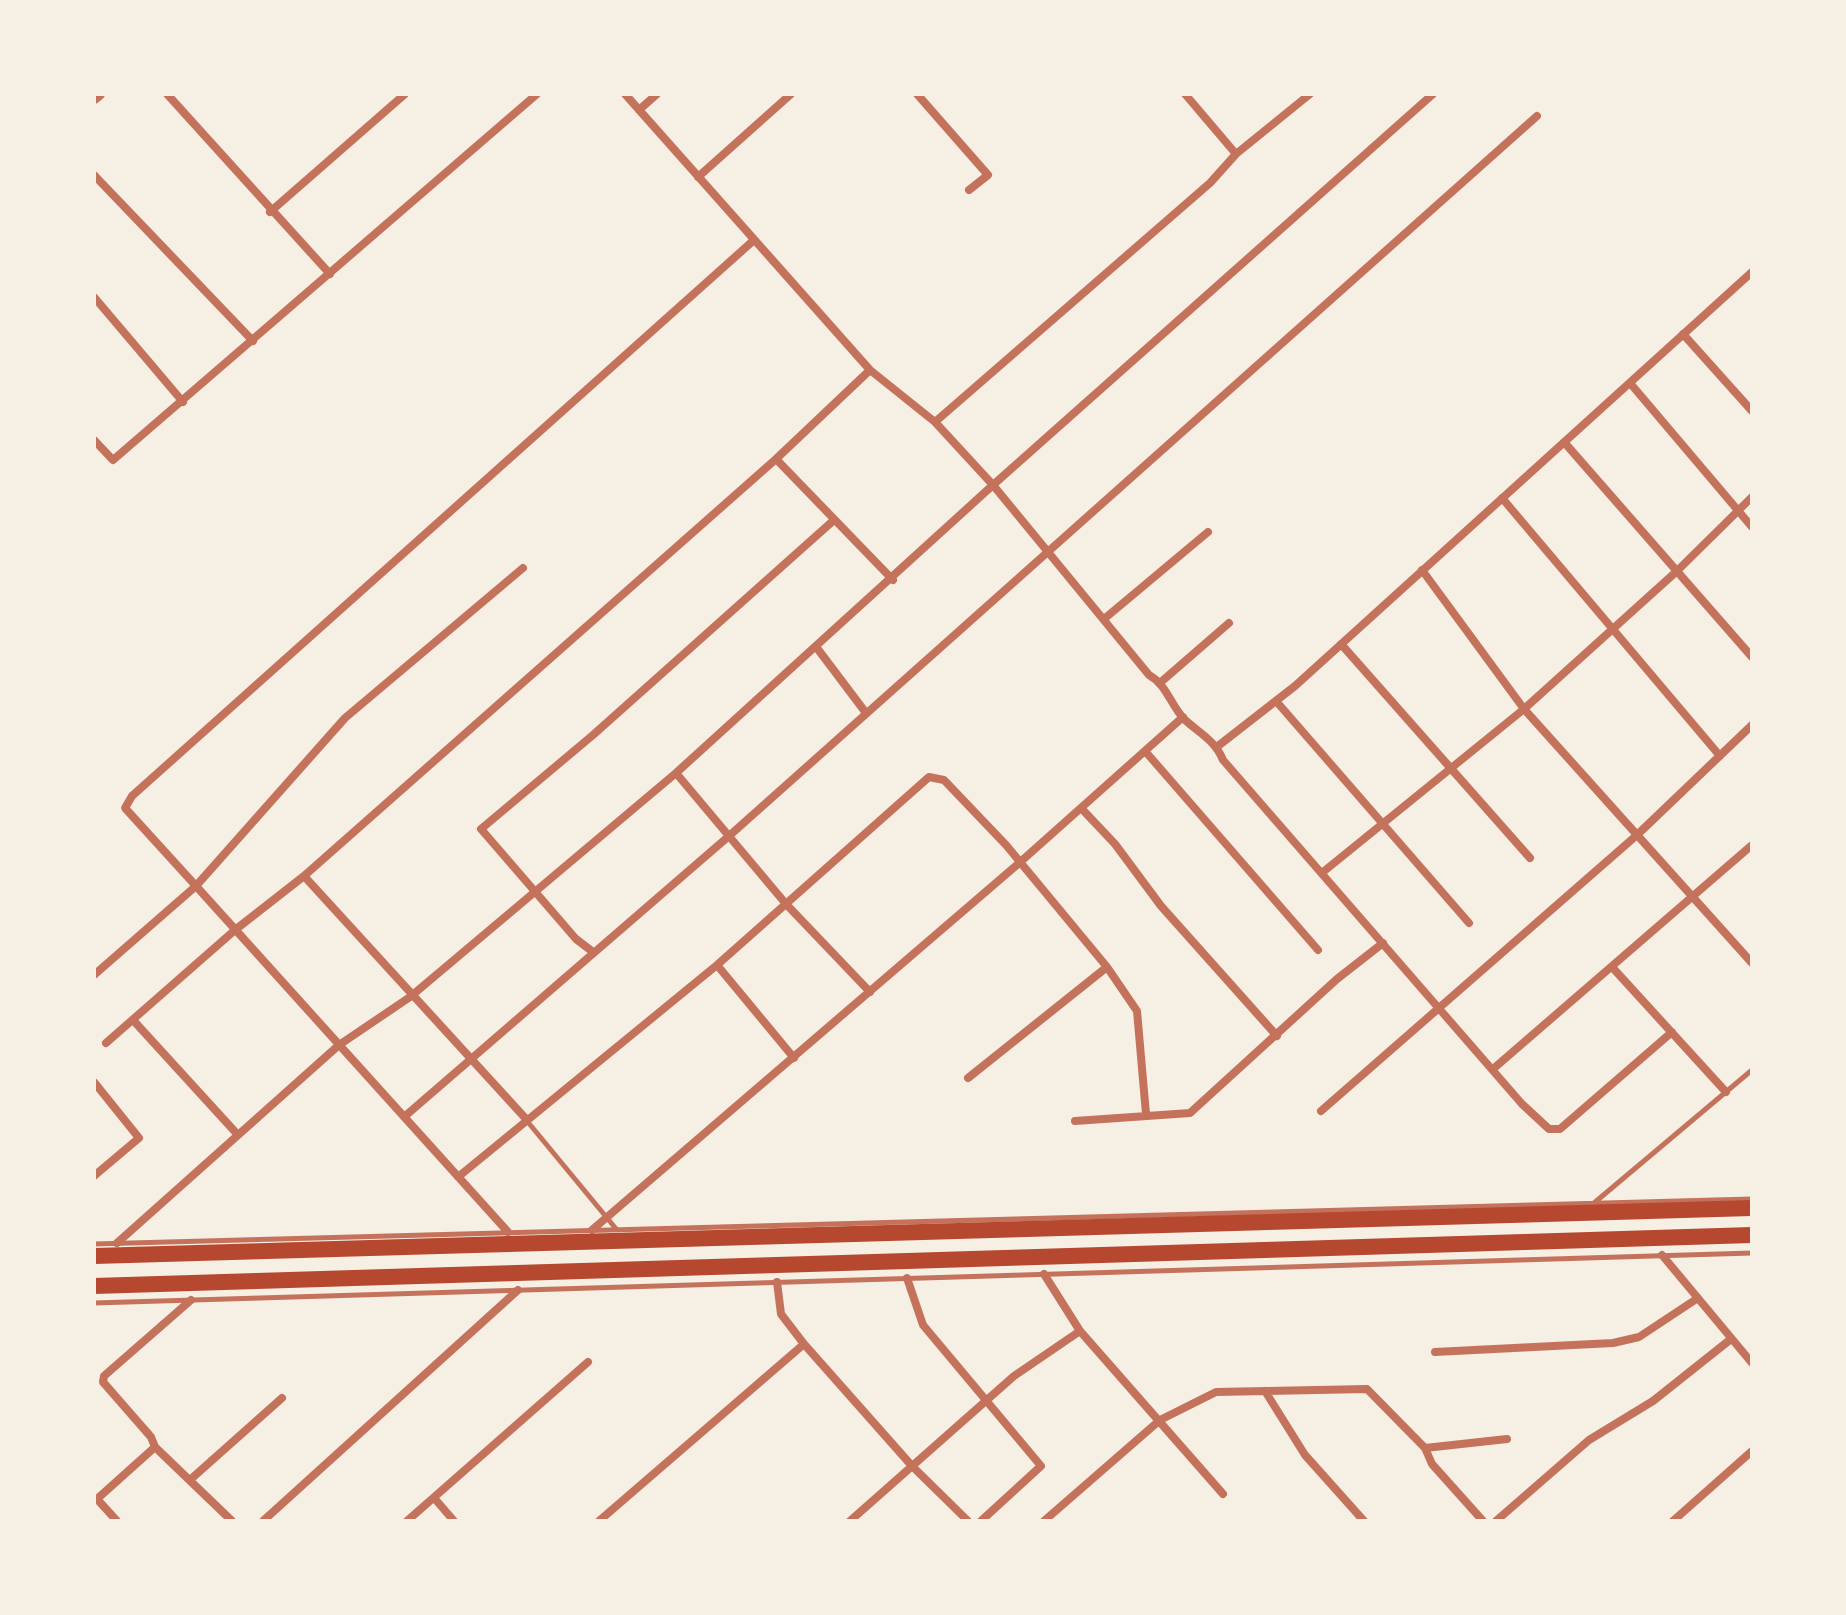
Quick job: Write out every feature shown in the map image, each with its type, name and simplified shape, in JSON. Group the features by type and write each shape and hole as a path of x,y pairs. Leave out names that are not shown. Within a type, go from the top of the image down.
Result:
{"highway":[{"path":"94,1256 1752,1208"},
{"path":"94,1286 1752,1235"}],"street":[{"path":"94,98 99,94"},
{"path":"167,94 270,212 330,274"},
{"path":"270,212 405,94"},
{"path":"94,440 113,460 537,94"},
{"path":"625,94 870,370 935,422 993,485 1149,675 1161,682 1183,717 1218,746 1223,760 1549,1129 1560,1129 1672,1032"},
{"path":"639,110 657,94"},
{"path":"698,177 791,94"},
{"path":"917,94 988,175 969,190"},
{"path":"1185,94 1236,154"},
{"path":"935,422 1210,183 1236,154 1310,94"},
{"path":"117,1243 339,1045 410,997 676,773 893,580 993,485 1433,94"},
{"path":"404,1117 729,836 1537,116"},
{"path":"94,175 253,341"},
{"path":"508,1232 125,808 132,796 754,240"},
{"path":"1218,746 1341,644 1752,272"},
{"path":"94,297 183,402"},
{"path":"1683,334 1752,411"},
{"path":"106,1043 235,930 304,876 776,459 870,370"},
{"path":"1630,383 1752,527"},
{"path":"1564,442 1752,657"},
{"path":"776,459 893,580"},
{"path":"1323,872 1524,709 1677,571 1752,497"},
{"path":"1502,498 1720,756"},
{"path":"593,952 576,939 481,829 593,735 834,520"},
{"path":"1104,619 1208,532"},
{"path":"94,975 196,886 345,718 523,568"},
{"path":"1422,570 1524,709 1752,963"},
{"path":"1161,682 1229,623"},
{"path":"1341,644 1530,858"},
{"path":"817,648 866,713"},
{"path":"1276,701 1469,923"},
{"path":"592,1230 1018,864 1183,717"},
{"path":"1321,1111 1637,835 1752,725"},
{"path":"1145,751 1318,950"},
{"path":"676,773 786,904 870,992"},
{"path":"458,1177 717,965 929,777 944,780 1006,845 1018,864 1107,967 1137,1011 1146,1114"},
{"path":"1081,808 1115,844 1161,906 1277,1036"},
{"path":"1493,1069 1752,845"},
{"path":"304,876 410,997 527,1120"},
{"path":"1075,1121 1190,1113 1337,979 1383,943"},
{"path":"717,965 794,1058"},
{"path":"968,1078 1107,967"},
{"path":"1612,967 1726,1092"},
{"path":"133,1020 238,1135"},
{"path":"94,1082 139,1138 94,1176"},
{"path":"1662,1255 1752,1363"},
{"path":"1044,1274 1080,1331 1223,1494"},
{"path":"907,1278 923,1325 1041,1466 981,1521"},
{"path":"777,1282 781,1314 804,1344 912,1466 968,1521"},
{"path":"263,1521 518,1290"},
{"path":"1435,1352 1613,1343 1639,1337 1698,1298"},
{"path":"191,1300 104,1376 103,1382 151,1437 155,1447 232,1521"},
{"path":"850,1521 1014,1376 1080,1331"},
{"path":"1496,1521 1589,1440 1653,1401 1731,1339"},
{"path":"599,1521 804,1344"},
{"path":"407,1521 588,1362"},
{"path":"1044,1521 1160,1420 1216,1392 1367,1389 1425,1448 1432,1464 1483,1521"},
{"path":"1265,1391 1305,1455 1364,1521"},
{"path":"191,1479 282,1398"},
{"path":"1425,1448 1507,1439"},
{"path":"117,1521 97,1499 155,1447"},
{"path":"1673,1521 1752,1451"},
{"path":"435,1499 454,1521"}],"lane":[{"path":"1594,1204 1752,1070"},
{"path":"527,1120 617,1230"},
{"path":"94,1244 1752,1199"},
{"path":"94,1303 1752,1253"}]}
